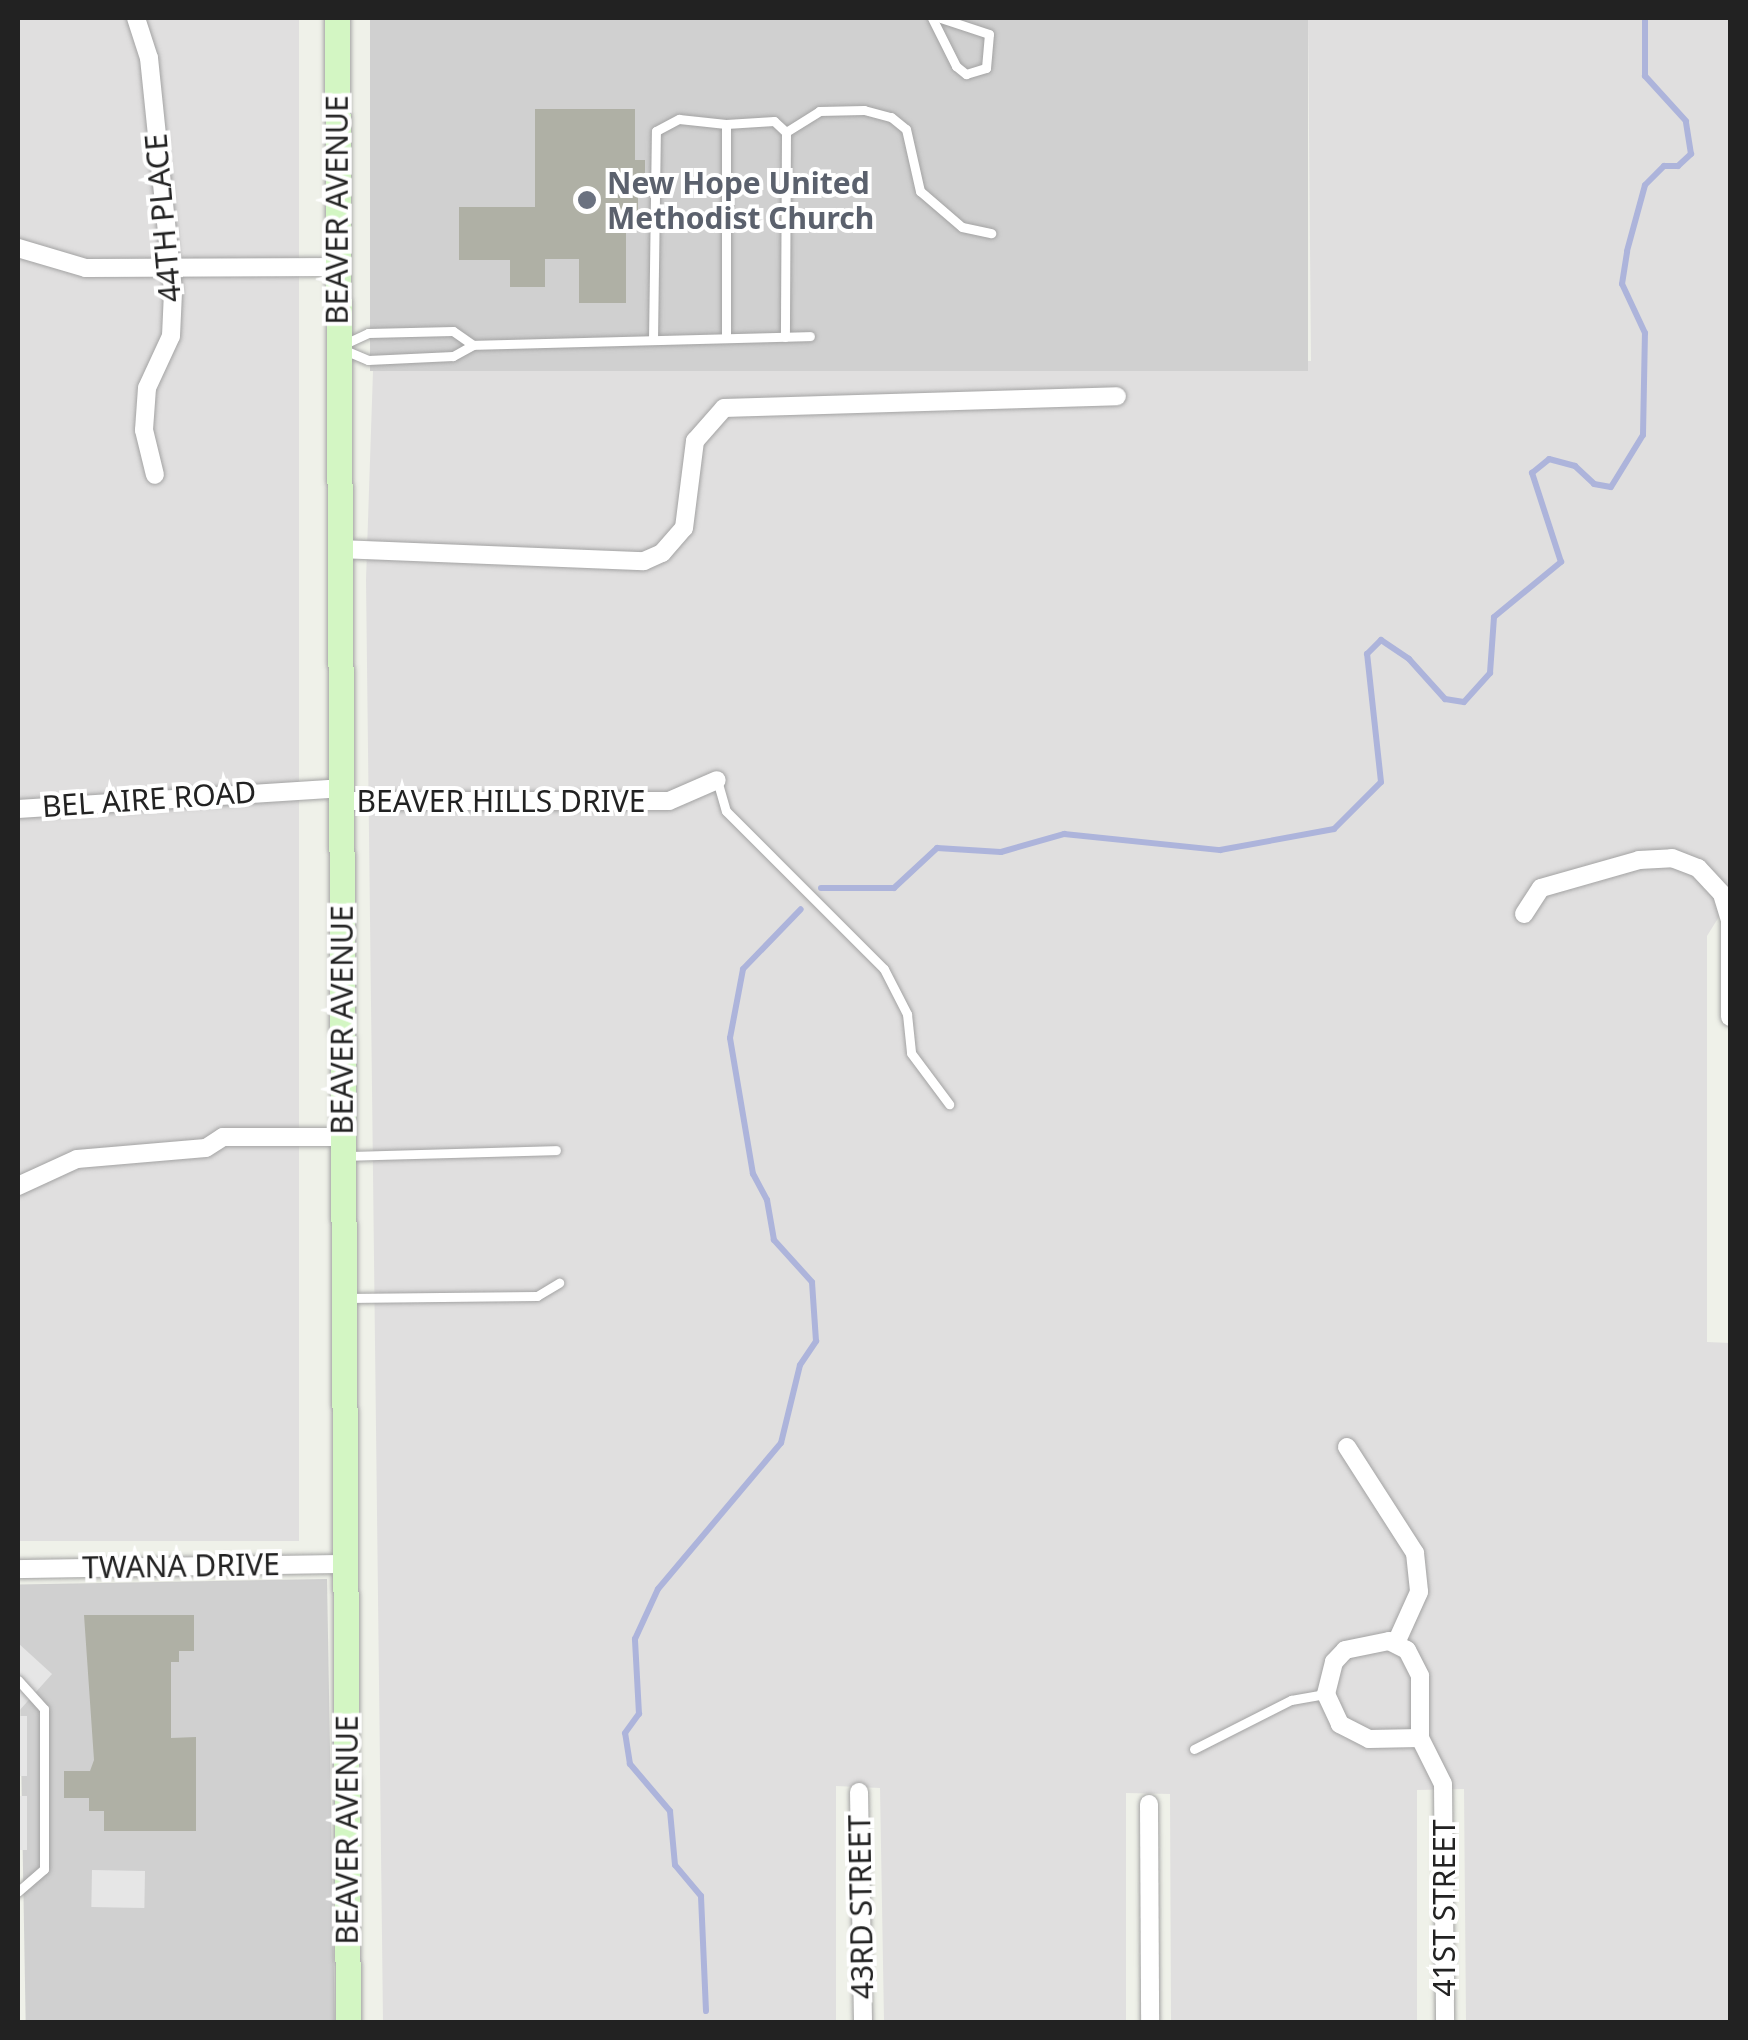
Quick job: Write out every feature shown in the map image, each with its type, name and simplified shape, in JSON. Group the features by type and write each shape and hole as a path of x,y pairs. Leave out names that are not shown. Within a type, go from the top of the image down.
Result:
{"main road":[{"name":"BEAVER AVENUE","path":"337,18 348,2022"}],"street":[{"name":"44TH PLACE","path":"136,18 149,58 170,269 171,336 147,388 144,430 155,475"},
{"path":"18,248 86,268 338,267"},
{"path":"340,548 644,561 662,553 684,528 695,441 724,408 1117,396"},
{"name":"BEAVER HILLS DRIVE","path":"340,795 670,801 717,780"},
{"name":"BEL AIRE ROAD","path":"18,809 340,795"},
{"path":"1524,914 1542,888 1639,860 1672,858 1698,868 1722,894 1730,921 1730,1017"},
{"path":"18,1186 78,1159 206,1148 223,1137 343,1147"},
{"path":"1348,1446 1415,1553 1419,1592 1396,1643"},
{"name":"TWANA DRIVE","path":"18,1569 345,1564"},
{"path":"1374,1639 1396,1643 1408,1650 1420,1676 1420,1738 1353,1734 1340,1724 1326,1694 1334,1662 1345,1650 1374,1639"},
{"name":"41ST STREET","path":"1420,1738 1439,1766 1444,1793 1445,2022"},
{"name":"43RD STREET","path":"859,1792 862,2022"},
{"path":"1149,1804 1150,2022"}],"lane":[{"path":"932,18 956,66 966,74 986,68 988,34 941,18"},
{"path":"786,132 819,111 891,117 906,128 920,191 962,227 991,232"},
{"path":"653,340 656,130 679,119 726,124 774,121 786,132 785,337"},
{"path":"726,124 726,338"},
{"path":"338,347 368,333 453,332 472,345"},
{"path":"338,347 368,360 453,356 472,345 810,336"},
{"path":"717,780 726,811 884,968 907,1014 910,1053 949,1104"},
{"path":"343,1147 556,1150"},
{"path":"343,1298 537,1296 560,1283"},
{"path":"18,1680 44,1709 44,1869 18,1892"},
{"path":"1194,1749 1291,1700 1326,1694"}],"shaded area":[{"path":"18,18 299,18 299,1541 18,1541"},
{"name":"New Hope United Methodist Church","path":"370,18 1308,18 1308,371 370,371"},
{"path":"1308,18 1730,18 1730,899 1707,936 1707,1342 1730,1343 1730,2022 1466,2022 1464,1789 1417,1790 1417,2022 1171,2022 1170,1794 1126,1793 1126,2022 884,2022 880,1788 836,1786 836,2022 383,2022 366,580 373,371 1311,361"},
{"path":"327,1579 335,2022 26,2022 18,1584"},
{"path":"18,1643 52,1674 18,1712"},
{"path":"18,1716 27,1716 27,1776 18,1776"},
{"path":"18,1796 27,1796 27,1850 18,1850"},
{"path":"92,1870 145,1871 144,1908 91,1907"}],"building":[{"name":"New Hope United Methodist Church","path":"535,109 635,109 635,160 645,160 645,192 638,192 638,217 626,217 626,303 579,303 579,259 545,259 545,287 510,287 510,260 459,260 459,207 535,207"},
{"path":"84,1615 194,1615 194,1651 179,1651 179,1662 171,1662 171,1738 196,1737 196,1831 104,1831 104,1811 89,1811 89,1798 64,1798 64,1771 90,1771 94,1760"}],"waterway":[{"path":"821,888 894,888 937,848 1001,852 1064,834 1220,850 1334,829 1381,782 1367,654 1381,640 1409,659 1445,699 1464,702 1490,673 1494,617 1561,562 1532,473 1549,459 1575,466 1594,484 1611,487 1643,435 1645,333 1622,284 1627,251 1645,185 1664,166 1678,166 1691,154 1686,121 1645,76 1645,18"},
{"path":"706,2011 701,1896 675,1865 670,1811 630,1764 625,1733 639,1714 635,1639 658,1589 781,1443 800,1365 816,1341 812,1282 774,1240 767,1200 753,1174 730,1038 743,969 801,909"}],"place":[{"name":"New Hope United Methodist Church","path":"587,200"}]}
